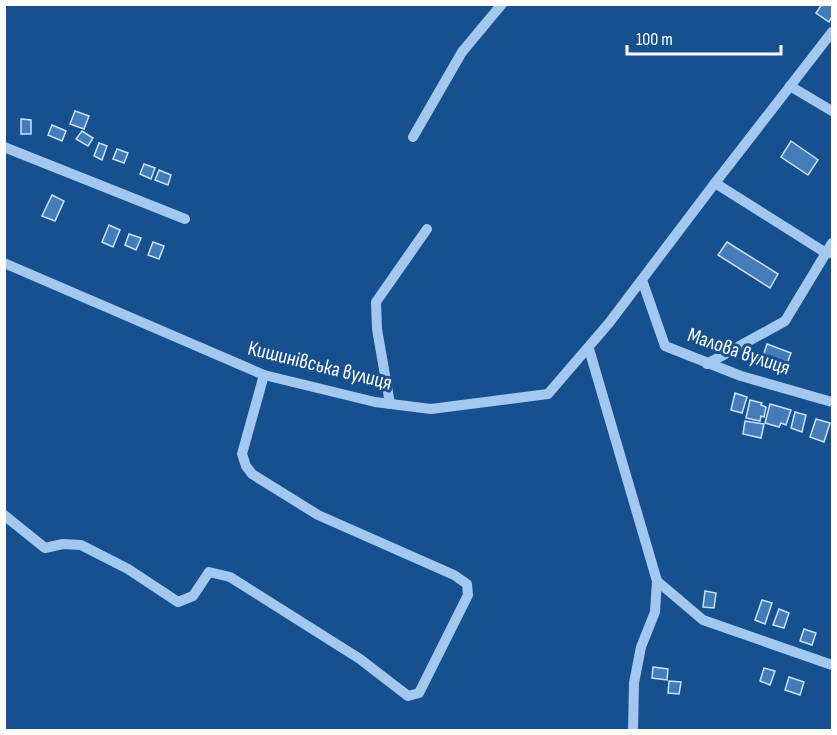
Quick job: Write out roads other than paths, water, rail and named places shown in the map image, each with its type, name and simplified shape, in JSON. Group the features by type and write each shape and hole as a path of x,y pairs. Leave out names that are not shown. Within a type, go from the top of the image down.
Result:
{"street":[{"path":"413,137 462,52 502,4"},
{"name":"Кишинівська вулиця","path":"4,263 264,375 375,402 431,409 548,394 589,349 832,32"},
{"path":"790,86 832,111"},
{"path":"4,147 185,219"},
{"path":"707,364 785,321 830,250 715,183"},
{"path":"390,404 377,329 376,302 427,229"},
{"name":"Малова вулиця","path":"642,280 665,346 741,376 832,402"},
{"path":"589,349 657,581 655,612 641,647 634,683 633,730"},
{"path":"4,515 45,548 63,544 81,545 128,569 178,602 193,596 209,572 230,577 360,659 408,696 419,693 468,594 467,584 454,574 318,515 252,474 242,454 264,375"},
{"path":"657,581 703,620 832,665"}]}
